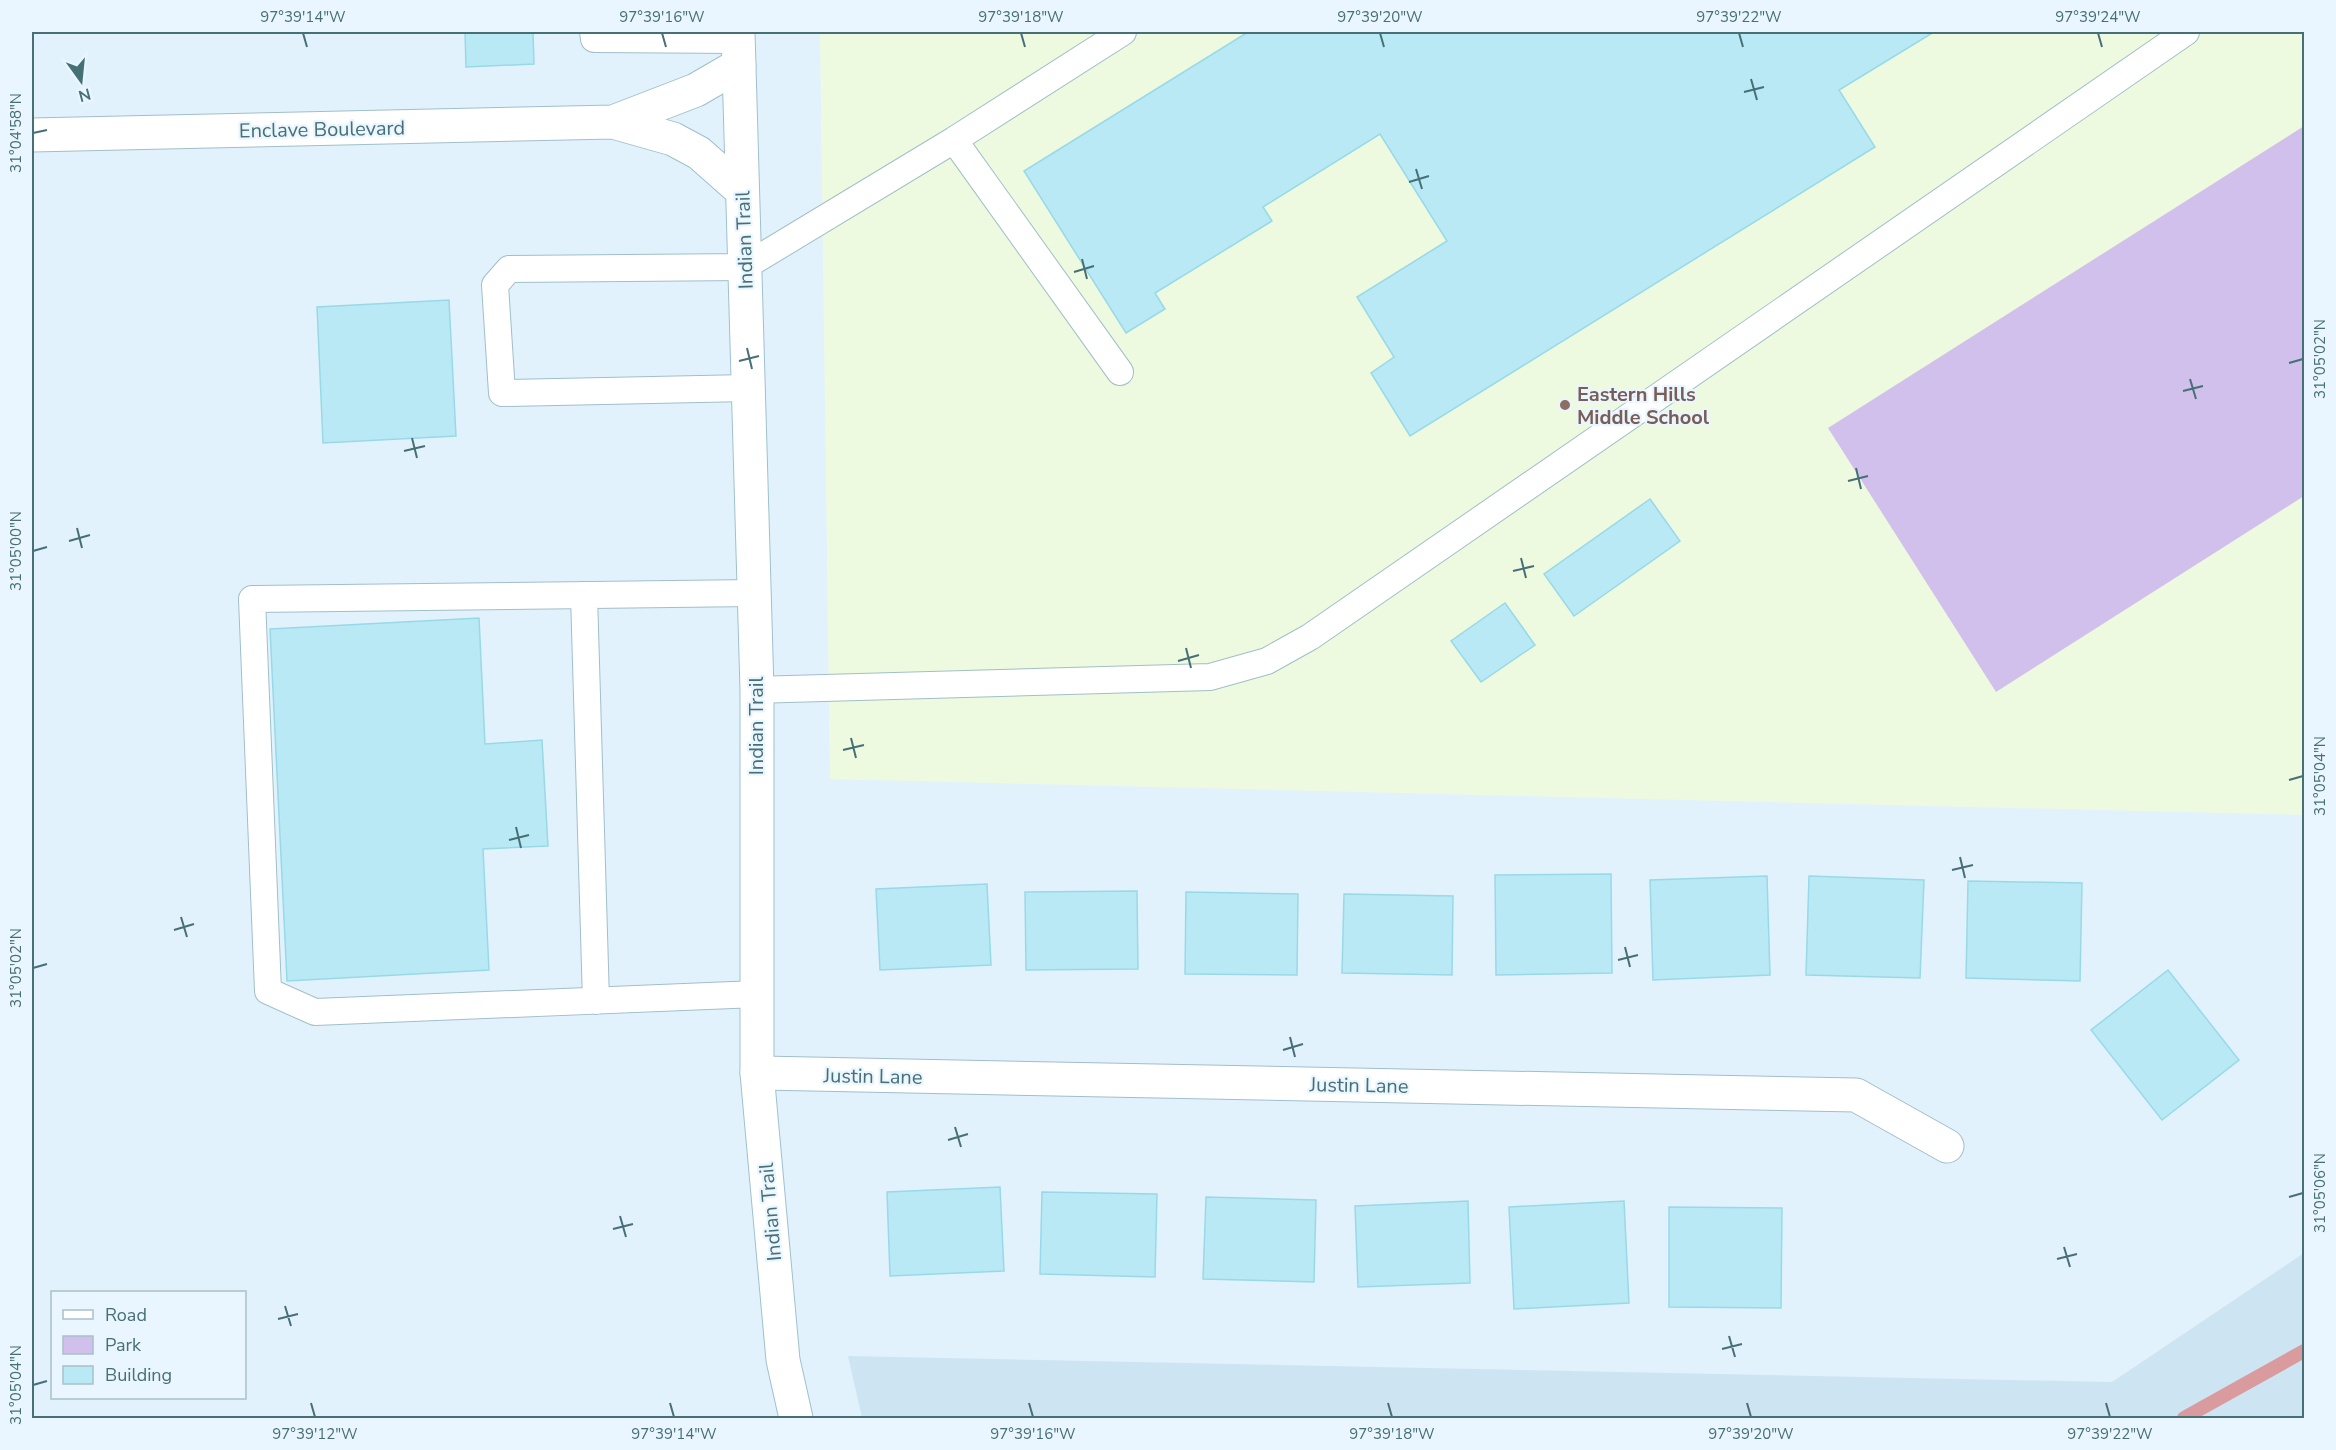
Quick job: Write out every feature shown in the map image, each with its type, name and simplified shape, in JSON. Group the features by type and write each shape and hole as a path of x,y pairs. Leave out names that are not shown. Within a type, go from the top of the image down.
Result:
{"street":[{"name":"Enclave Boulevard","path":"613,122 696,90 738,46"},
{"name":"Indian Trail","path":"738,46 757,690 757,1073 783,1360 796,1419"},
{"name":"Enclave Boulevard","path":"32,135 613,122 674,139 699,153 742,191"},
{"name":"Justin Lane","path":"757,1073 1856,1095 1947,1146"}],"lane":[{"path":"593,32 594,39 738,46"},
{"path":"748,388 502,393 495,285 509,269 744,267 954,140 1123,32"},
{"path":"757,690 1200,678 1268,661 1347,612 2186,32"},
{"path":"954,140 1120,372"},
{"path":"754,593 252,599 268,991 315,1012 757,994"},
{"path":"584,595 596,1001"}],"shaded area":[{"name":"Eastern Hills Middle School","path":"820,32 2304,32 2304,815 830,779"},
{"path":"2304,1253 2304,1418 862,1418 848,1356 2112,1382"}],"green space":[{"path":"2304,126 2304,496 1996,692 1828,428"}],"building":[{"path":"465,32 533,32 534,64 466,67"},
{"path":"1248,32 1934,32 1839,90 1875,147 1410,436 1371,373 1394,357 1357,297 1447,241 1380,134 1263,207 1272,221 1155,293 1165,309 1126,333 1024,171"},
{"path":"449,300 456,436 323,443 317,307"},
{"path":"1650,499 1680,541 1574,616 1544,574"},
{"path":"1505,603 1535,645 1481,682 1451,641"},
{"path":"479,618 485,744 542,740 548,846 483,849 489,970 287,981 270,629"},
{"path":"1611,874 1612,973 1496,975 1495,875"},
{"path":"1767,876 1770,975 1653,980 1650,880"},
{"path":"1809,876 1924,880 1920,978 1806,975"},
{"path":"1968,881 2082,883 2080,981 1966,978"},
{"path":"987,884 991,965 880,970 876,889"},
{"path":"1137,891 1138,969 1026,970 1025,892"},
{"path":"1186,892 1298,894 1297,975 1185,974"},
{"path":"1344,894 1453,896 1452,975 1342,973"},
{"path":"2168,970 2239,1060 2162,1120 2091,1030"},
{"path":"1000,1187 1004,1271 890,1276 887,1192"},
{"path":"1042,1192 1157,1194 1155,1277 1040,1274"},
{"path":"1206,1197 1316,1200 1314,1282 1203,1279"},
{"path":"1468,1201 1470,1283 1358,1287 1355,1206"},
{"path":"1624,1201 1629,1303 1514,1309 1509,1207"},
{"path":"1669,1207 1782,1208 1781,1308 1669,1307"}],"waterway":[{"path":"2184,1418 2304,1351"}],"place":[{"name":"Eastern Hills Middle School","path":"1565,405"}]}
